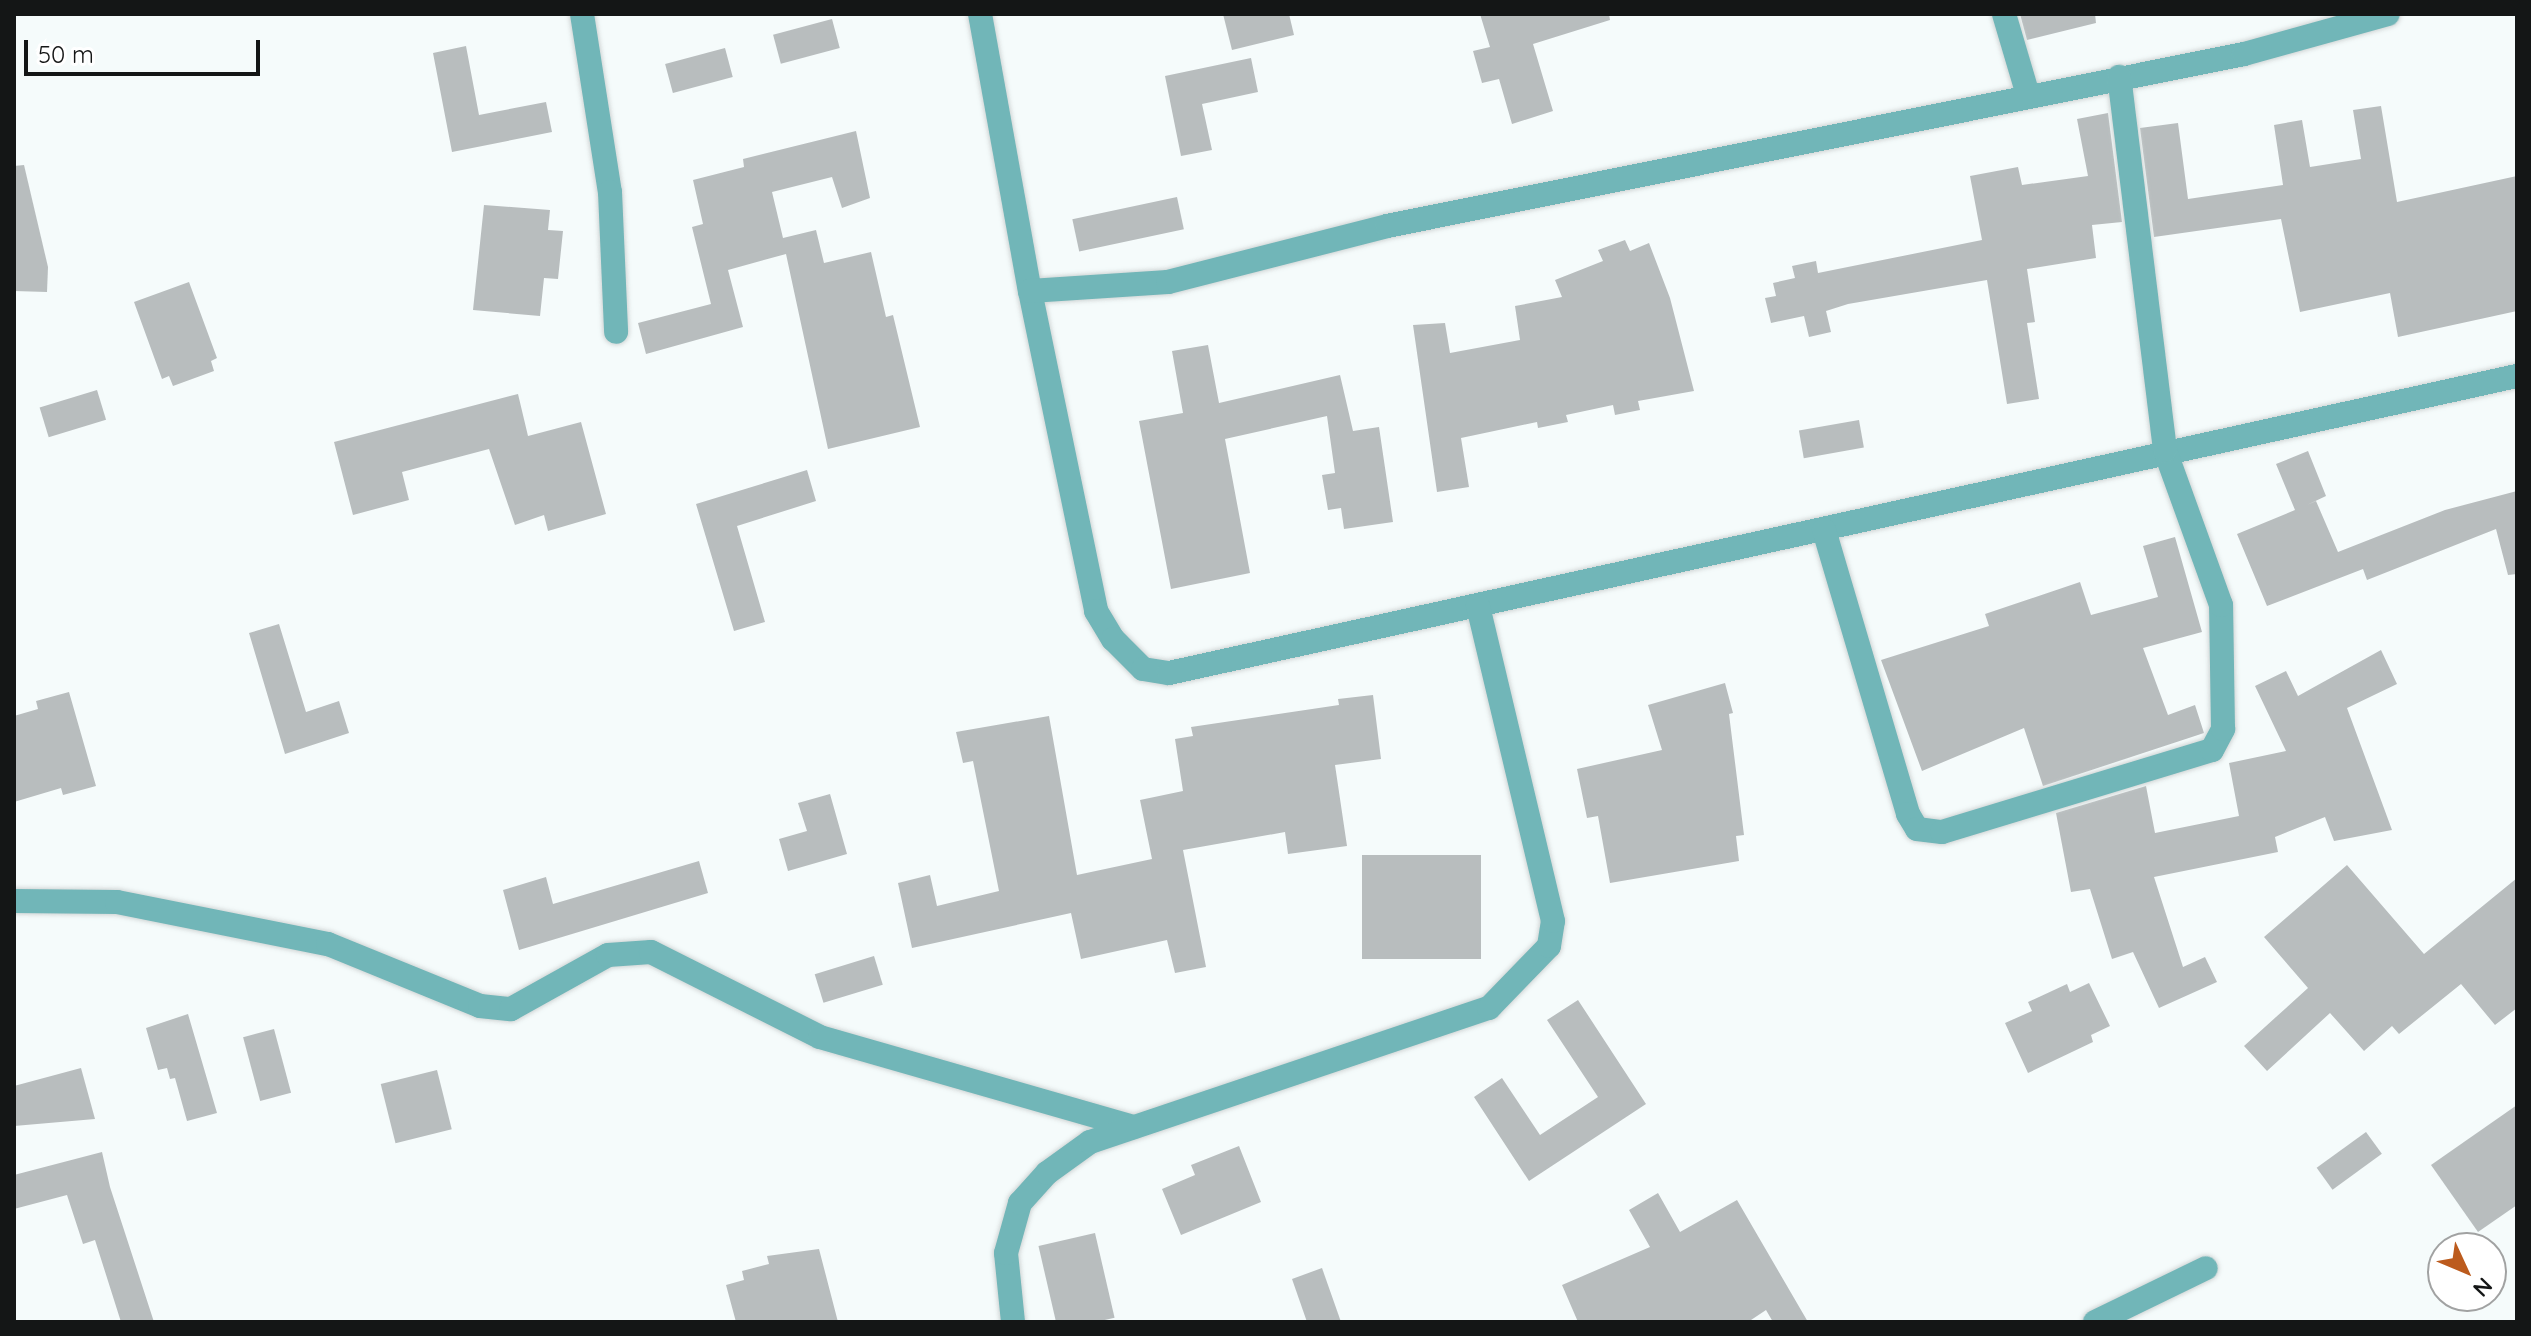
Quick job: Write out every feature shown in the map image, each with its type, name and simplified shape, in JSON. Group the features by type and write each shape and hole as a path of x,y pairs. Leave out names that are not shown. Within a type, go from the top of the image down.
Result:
{"street":[{"path":"582,14 610,192 616,332"},
{"path":"980,14 1030,291 1096,611 1113,639 1143,669 1169,673 1824,530 2165,450 2517,376"},
{"path":"2004,14 2028,95"},
{"path":"1030,291 1168,282 1387,226 2244,54 2388,14"},
{"path":"1824,530 1908,814 1917,829 1942,832 2212,750 2223,729 2221,605 2165,450 2119,77"},
{"path":"1013,1322 1006,1253 1020,1203 1047,1173 1090,1142 1489,1008 1549,946 1553,921 1478,606"},
{"path":"14,901 117,902 328,944 480,1006 511,1009 608,955 651,952 820,1037 1133,1127"},
{"path":"2095,1322 2206,1268"}],"building":[{"path":"1223,14 1289,14 1294,35 1232,50"},
{"path":"1480,14 1609,14 1610,20 1533,44 1553,111 1512,124 1499,79 1482,83 1473,51 1490,47"},
{"path":"2020,14 2095,14 2096,23 2027,40"},
{"path":"832,19 840,48 781,64 773,35"},
{"path":"466,46 479,115 546,102 552,132 452,152 433,53"},
{"path":"725,48 733,77 673,93 665,64"},
{"path":"1251,58 1258,92 1202,104 1212,150 1181,156 1165,76"},
{"path":"2381,106 2397,202 2517,176 2517,311 2398,337 2390,293 2300,312 2281,219 2154,237 2140,128 2178,123 2188,199 2283,185 2274,125 2302,120 2310,167 2361,159 2353,110"},
{"path":"2108,113 2122,222 2092,225 2096,258 2027,269 2035,322 2027,323 2039,399 2007,404 1987,280 1848,304 1826,311 1831,332 1809,337 1804,316 1771,323 1765,298 1776,296 1773,283 1795,278 1792,266 1816,261 1818,273 1982,240 1970,176 2018,167 2022,185 2088,176 2077,119"},
{"path":"856,131 870,198 842,208 832,177 772,192 783,238 816,230 824,263 871,252 886,317 893,315 920,427 828,449 786,254 728,270 743,327 646,354 638,323 711,304 692,227 703,224 693,180 744,167 743,159"},
{"path":"24,165 48,267 47,292 14,291 14,166"},
{"path":"1177,197 1184,229 1079,252 1072,219"},
{"path":"484,205 550,210 548,230 563,231 558,279 544,278 540,316 473,310"},
{"path":"1625,240 1630,251 1649,243 1670,298 1694,391 1638,401 1640,410 1615,415 1613,405 1566,415 1568,422 1538,428 1537,422 1461,438 1469,487 1437,492 1413,325 1445,323 1450,353 1520,340 1515,306 1562,297 1555,280 1603,261 1598,250"},
{"path":"189,282 217,358 211,361 214,371 173,386 169,376 162,379 134,302"},
{"path":"1208,345 1219,403 1340,375 1353,431 1379,427 1393,522 1344,529 1341,508 1328,510 1322,475 1335,473 1327,416 1225,439 1250,573 1171,589 1139,421 1183,413 1172,351"},
{"path":"97,390 106,420 49,437 40,408"},
{"path":"518,394 528,436 581,422 606,514 548,531 544,515 515,525 489,449 402,472 409,500 353,515 334,442"},
{"path":"1859,420 1864,448 1804,458 1799,431"},
{"path":"2308,451 2326,496 2307,505 2316,501 2338,552 2445,510 2517,491 2517,574 2508,575 2496,529 2367,580 2363,569 2267,606 2237,534 2295,510 2276,464"},
{"path":"807,470 816,501 737,526 765,622 734,631 696,504"},
{"path":"2175,537 2202,632 2143,648 2168,715 2195,705 2204,733 2043,786 2024,728 1922,771 1881,660 1989,626 1985,614 2080,582 2091,615 2158,597 2143,546"},
{"path":"279,624 306,712 339,701 349,733 285,754 249,633"},
{"path":"2381,650 2397,684 2347,708 2392,830 2334,841 2325,817 2275,837 2278,852 2154,877 2183,967 2205,957 2217,982 2159,1008 2133,952 2112,959 2090,889 2071,892 2056,813 2146,786 2155,833 2239,816 2229,763 2286,751 2255,686 2286,671 2298,696"},
{"path":"1725,683 1733,713 1729,714 1744,835 1736,836 1739,861 1610,883 1598,816 1587,818 1577,769 1662,750 1648,705"},
{"path":"69,692 96,786 63,795 61,788 14,802 14,716 38,709 36,701"},
{"path":"1373,695 1381,759 1335,765 1347,846 1288,854 1285,832 1183,850 1206,967 1175,973 1167,940 1081,959 1071,913 912,948 898,883 930,875 937,906 999,891 973,761 963,763 956,732 1049,716 1077,875 1152,859 1140,800 1183,791 1175,739 1193,736 1191,727 1339,705 1338,699"},
{"path":"830,794 847,854 788,871 779,839 807,831 798,803"},
{"path":"1362,855 1481,855 1481,959 1362,959"},
{"path":"699,861 708,893 519,950 503,890 546,877 553,904"},
{"path":"2347,865 2424,954 2517,878 2517,1008 2495,1025 2461,984 2399,1034 2392,1026 2364,1051 2330,1013 2267,1071 2244,1046 2308,988 2264,937"},
{"path":"874,956 883,985 823,1003 815,974"},
{"path":"2089,983 2110,1026 2091,1035 2093,1042 2028,1073 2005,1023 2032,1011 2028,1002 2067,984 2070,992"},
{"path":"1578,1000 1646,1104 1529,1181 1474,1097 1502,1078 1540,1135 1598,1097 1547,1020"},
{"path":"188,1014 217,1113 187,1121 175,1078 170,1079 167,1068 158,1070 146,1028"},
{"path":"274,1029 291,1093 260,1101 243,1037"},
{"path":"81,1068 95,1119 14,1126 14,1086"},
{"path":"437,1070 452,1129 395,1143 381,1084"},
{"path":"2517,1105 2517,1205 2478,1232 2431,1165"},
{"path":"2366,1132 2382,1154 2333,1190 2317,1168"},
{"path":"1239,1146 1261,1202 1181,1235 1162,1189 1195,1175 1191,1165"},
{"path":"102,1152 110,1187 154,1322 121,1322 95,1240 83,1244 67,1195 14,1209 14,1175"},
{"path":"1658,1193 1680,1232 1737,1200 1808,1322 1773,1322 1766,1310 1748,1322 1578,1322 1562,1285 1650,1247 1629,1210"},
{"path":"1095,1233 1115,1318 1096,1322 1056,1322 1038,1246"},
{"path":"819,1249 838,1322 736,1322 726,1285 744,1280 742,1271 769,1264 767,1256"},
{"path":"1322,1268 1341,1322 1307,1322 1292,1279"}]}
